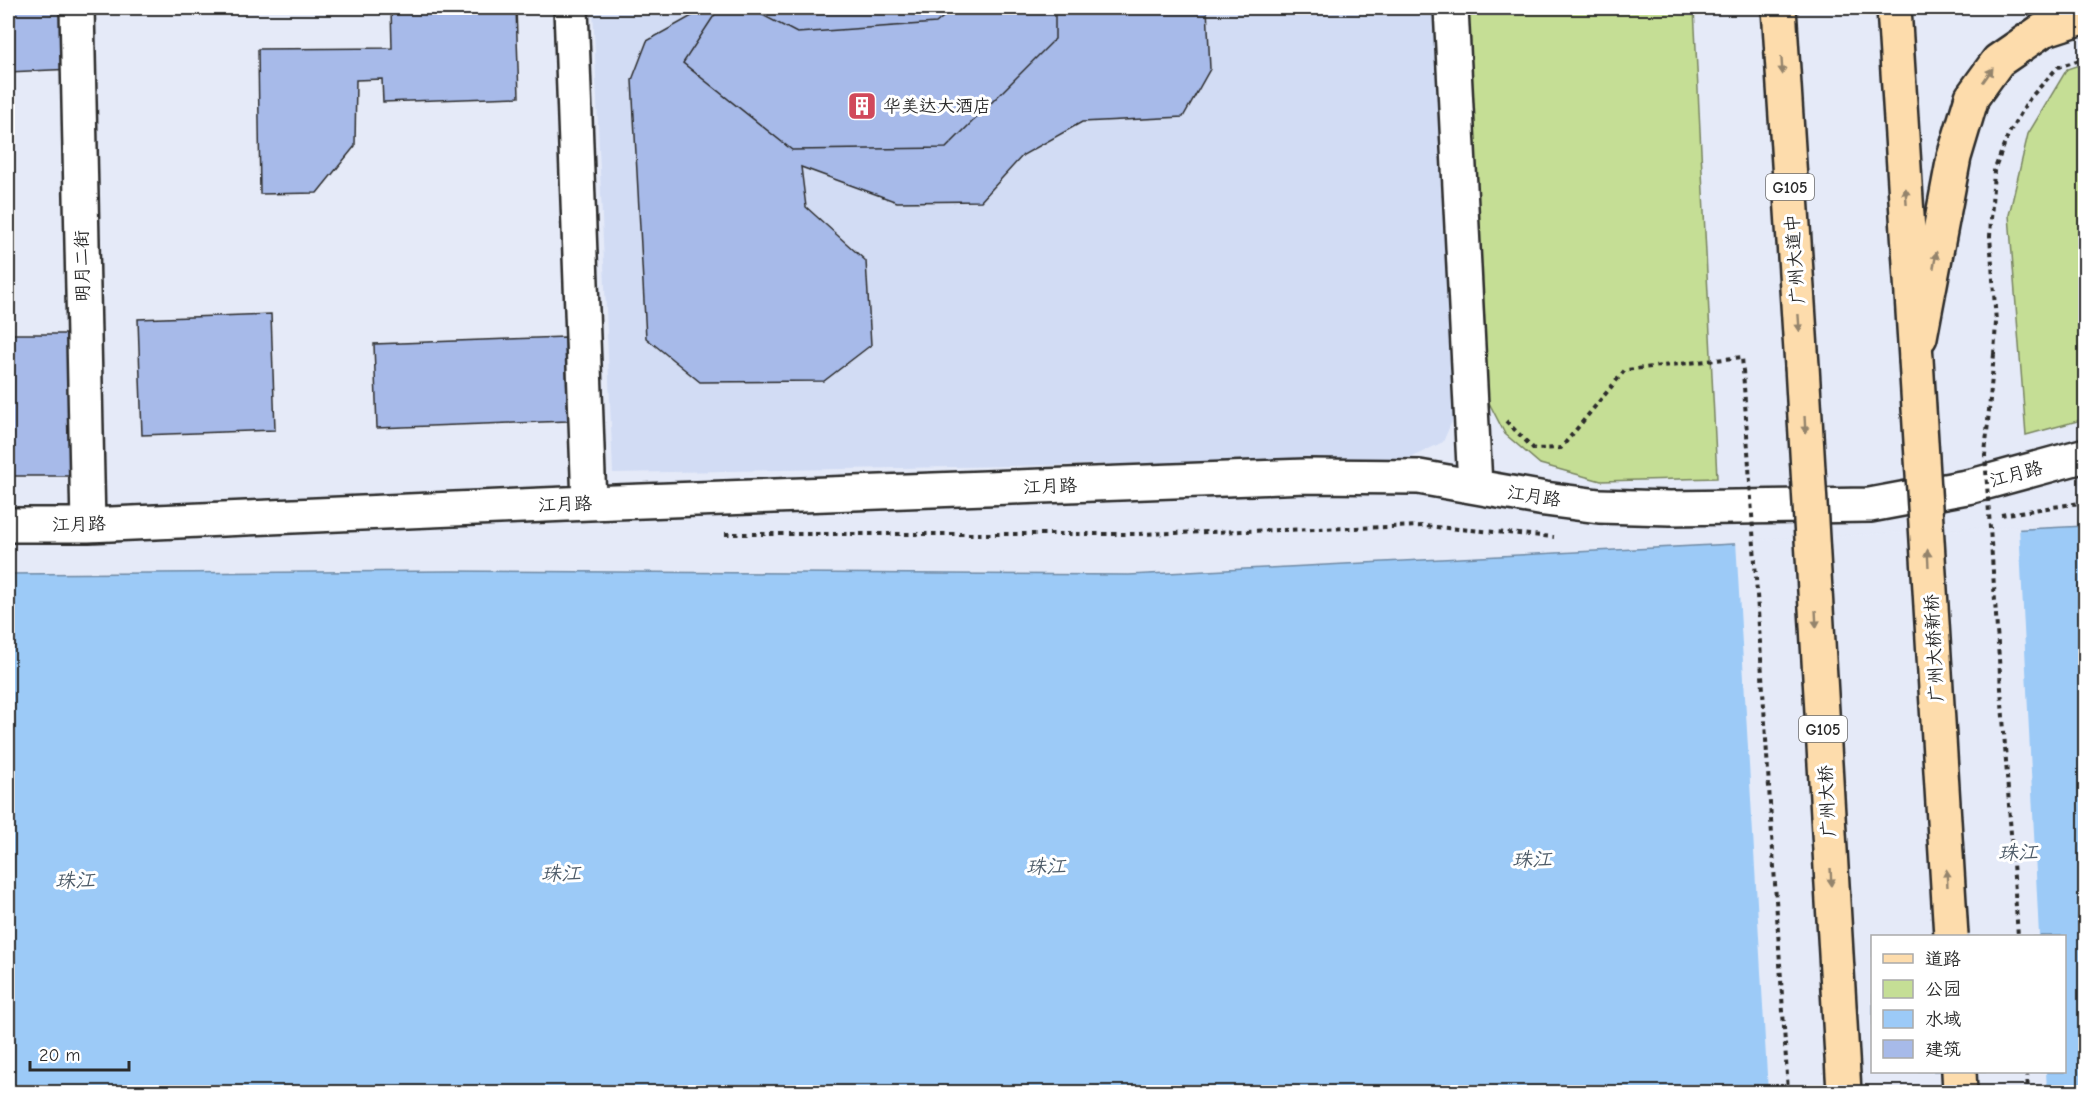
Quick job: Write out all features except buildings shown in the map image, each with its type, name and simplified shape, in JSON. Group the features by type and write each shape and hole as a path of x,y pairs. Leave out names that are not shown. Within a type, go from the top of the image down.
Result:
{"main road":[{"name":"广州大道中","path":"1779,8 1802,366"},
{"path":"1894,8 1916,359"},
{"path":"1916,359 1954,157 1972,97 1998,61 2043,30 2085,16"},
{"name":"广州大桥新桥","path":"1916,359 1951,935"},
{"name":"广州大桥","path":"1802,366 1844,1092"}],"street":[{"name":"明月二街","path":"76,8 88,525"},
{"path":"571,8 589,503"},
{"path":"1451,8 1475,486"},
{"name":"江月路","path":"8,525 88,525 589,503 1306,476 1419,477 1599,506 1670,508 1870,505 1972,486 2085,455"}],"path":[{"path":"2018,935 1985,455 1996,322 1990,236 1994,171 2008,135 2030,98 2058,67 2085,57"},
{"path":"1498,420 1505,421 1534,449 1561,448 1625,370 1742,357 1788,1092"},
{"path":"1983,519 2085,502"},
{"path":"716,534 1138,534 1423,526 1563,537"},
{"path":"1748,534 1760,534"},
{"path":"2027,1073 2028,1092"}],"shaded area":[{"path":"593,8 1436,8 1458,407 1443,442 1408,459 613,473"}],"green space":[{"path":"1458,8 1694,8 1717,478 1601,481 1540,464 1505,434 1482,389"},
{"path":"2085,63 2085,419 2026,435 2009,215 2028,134 2067,69"}],"water":[{"name":"珠江","path":"2085,526 2085,1092 8,1092 8,574 450,571 1129,575"}],"pier":[{"path":"2019,526 2039,935 1871,935 1871,1073 2046,1073 2047,1092 1768,1092 1736,541"}],"place":[{"name":"华美达大酒店","path":"862,106"}]}
